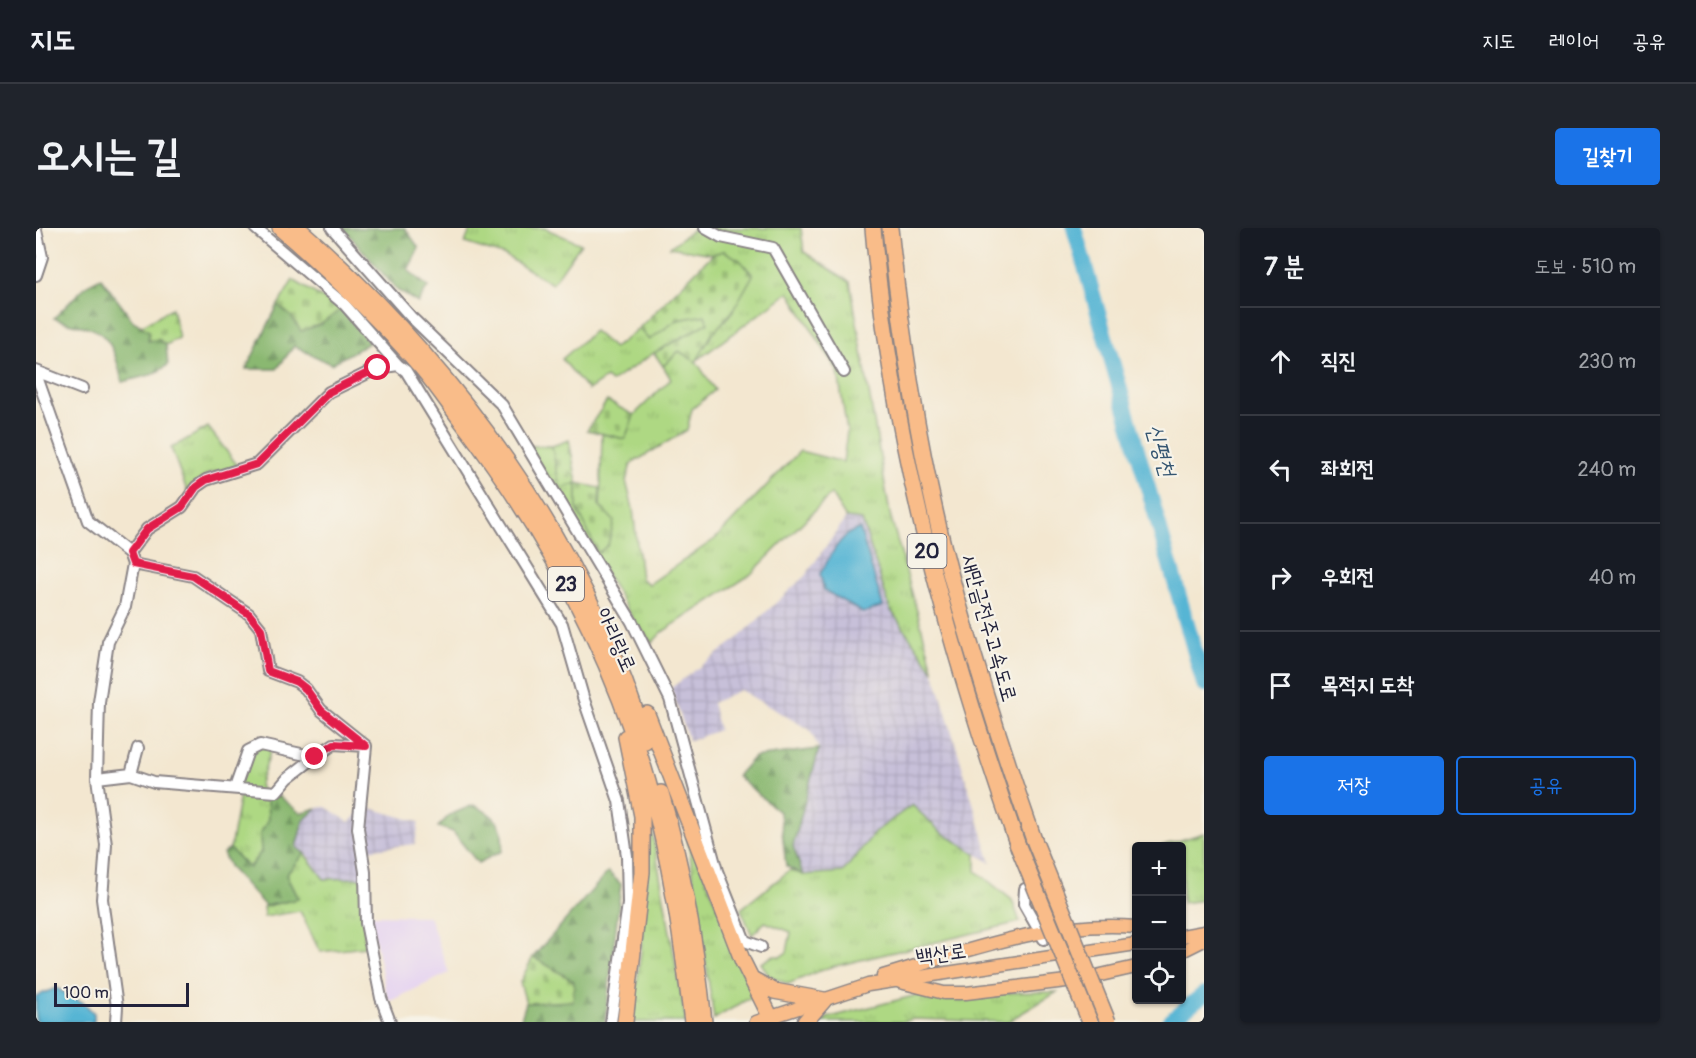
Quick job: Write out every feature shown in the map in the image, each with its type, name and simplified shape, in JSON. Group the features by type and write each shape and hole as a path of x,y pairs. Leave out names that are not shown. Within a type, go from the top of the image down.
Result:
{"highway":[{"name":"아리랑로","path":"280,228 315,259 421,368 490,459 547,548 581,612 631,730 648,782 663,841 681,935 692,1022"},
{"name":"아리랑로","path":"298,228 414,343 464,402 517,477 572,567 630,692 673,834 690,915 704,1022"},
{"name":"새만금전주고속도로","path":"873,228 879,297 909,477 940,606 968,701 1018,846 1090,1022"},
{"name":"새만금전주고속도로","path":"890,228 897,301 928,480 960,607 992,718 1034,840 1108,1022"},
{"path":"630,692 640,696 752,979 766,1020"},
{"path":"626,1022 642,872 642,816 625,739 631,730"},
{"path":"752,979 774,991 824,1000"},
{"path":"805,1022 824,1000"}],"main road":[{"path":"868,984 879,977 1018,935 1042,936 1083,927 1132,927"},
{"path":"1186,933 1202,935"},
{"path":"1186,936 1202,935"},
{"path":"1183,950 1202,935"},
{"name":"백산로","path":"766,1020 868,984 1132,945"},
{"path":"893,981 944,993 966,993 1132,968"}],"street":[{"path":"255,228 345,304 398,365 406,371 562,624 583,697 619,801 627,856 628,904 611,1022"},
{"path":"332,228 411,317 501,405 550,484 632,622 670,699 717,871 745,941 761,947"},
{"path":"705,228 721,237 773,248 844,372"},
{"path":"36,230 42,257 36,275"},
{"path":"116,1022 117,1007 102,899 106,845 97,778 99,702 108,642 125,607 131,558 147,529 182,507 196,487 206,480 257,464 329,392 378,368 398,365"},
{"path":"36,373 88,521 131,558 193,576 249,614 261,629 268,671 297,682 306,689 321,710 366,746"},
{"path":"36,373 81,389"},
{"path":"97,778 131,774 154,782 276,792 288,778 334,744 366,746"},
{"path":"235,788 248,751 260,745 315,757"},
{"path":"366,746 358,828 365,872 366,923 381,998 390,1022"},
{"path":"131,774 138,748"},
{"path":"1025,889 1024,904 1042,936"}],"shaded area":[{"path":"846,518 862,520 890,609 934,672 991,863 941,832 912,805 875,832 843,872 803,875 793,846 819,749 810,730 740,690 712,703 719,730 689,741 671,688 737,639 805,576"},
{"path":"326,807 349,822 367,807 419,822 415,844 366,850 362,878 324,879 309,857 296,847 303,821 317,808"},
{"path":"370,915 429,916 449,973 388,1002"}],"green space":[{"path":"343,228 405,228 419,248 408,270 428,287 418,303 397,290"},
{"path":"471,228 544,228 581,244 552,284 506,256 465,243"},
{"path":"695,228 801,228 804,252 850,282 890,514 934,672 890,609 862,520 846,518 831,494 750,575 662,632 652,643 633,619 529,446 552,446 560,489 577,483 577,508 599,553 602,434 625,439 634,415 671,379 663,366 679,351 696,361 712,334 732,312 724,251 713,254 670,247","holes":["789,292 838,372 847,432 843,462 800,451 715,539 649,584 641,579 633,509 626,481 631,464 687,430 692,409 715,390 696,361"]},
{"path":"724,251 740,260 753,275 732,312 712,334 696,362 679,351 663,366 654,353 708,323 705,315 677,320 649,340 639,328 713,254"},
{"path":"101,278 133,321 149,330 166,345 168,365 154,374 122,382 113,350 104,337 90,328 54,318 87,285"},
{"path":"293,280 341,309 321,324 301,331 291,316 278,305"},
{"path":"278,305 291,316 321,324 341,309 369,343 331,364 294,346 277,369 246,369"},
{"path":"172,308 179,338 166,345 159,339 148,341 149,331 141,326"},
{"path":"705,315 708,323 654,353 611,382 606,378 588,390 562,359 594,331 614,348 639,328 649,340 677,320"},
{"path":"607,401 634,415 625,439 587,430"},
{"path":"208,427 238,466 208,474 187,491 171,448"},
{"path":"569,440 577,483 560,489 552,446"},
{"path":"577,483 600,488 599,505 614,521 608,545 598,553 577,508"},
{"path":"255,742 272,747 259,786 267,797 268,820 260,834 261,852 248,868 230,849 240,795 229,781"},
{"path":"819,749 793,846 803,875 786,866 780,813 737,776 754,757"},
{"path":"279,796 300,813 317,808 303,821 296,847 304,853 286,875 298,899 265,906 230,868 223,853 230,849 249,868 261,852 260,834 268,820 267,797"},
{"path":"473,805 493,817 500,828 503,842 502,851 478,863 453,832 438,827 450,815"},
{"path":"912,805 941,832 976,854 976,871 1012,900 1020,922 827,968 788,984 769,976 761,963 774,955 780,957 787,952 791,932 765,922 752,935 741,909 790,870 803,875 843,872 875,832"},
{"path":"650,819 686,1022 632,1022 641,951"},
{"path":"1204,833 1204,900 1186,902 1186,842 1174,842"},
{"path":"687,834 755,995 714,1019"},
{"path":"304,853 324,879 362,878 365,947 320,952 300,911 264,917 263,907 298,899 286,875"},
{"path":"608,872 621,884 605,1022 520,1022 526,1003 573,1001 573,981 533,957"},
{"path":"533,957 574,981 573,1001 526,1003 520,982"},
{"path":"1057,992 1007,1022 913,1019 901,1022 821,1022 827,1018 921,994"}],"water":[{"path":"860,529 883,606 863,613 824,590 820,574 841,540"},
{"path":"56,988 84,1003 94,1013 94,1022 36,1022 36,996"}],"waterway":[{"name":"신평천","path":"1074,228 1204,684"},
{"name":"신평천","path":"1169,1022 1204,994"}],"route":[{"path":"315,757 334,744 366,746 321,710 306,689 297,682 268,671 261,629 249,614 193,576 133,564 129,553 147,529 182,507 196,487 206,480 257,464 273,451 288,432 329,392 378,368"}]}
